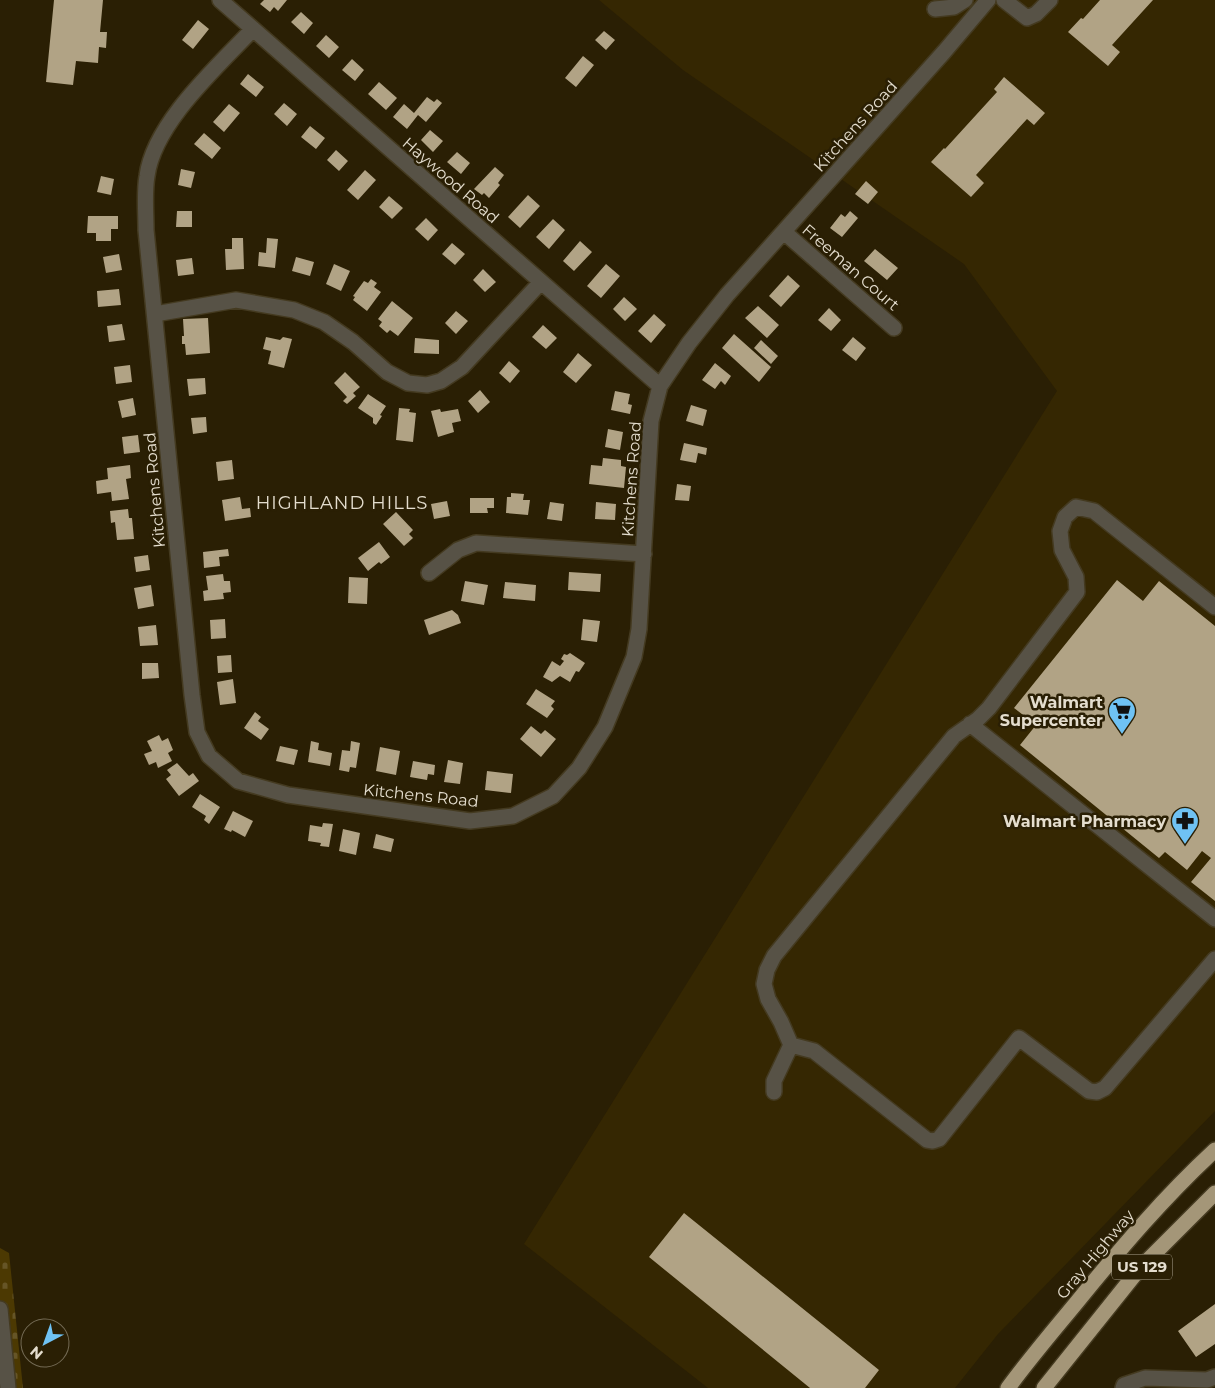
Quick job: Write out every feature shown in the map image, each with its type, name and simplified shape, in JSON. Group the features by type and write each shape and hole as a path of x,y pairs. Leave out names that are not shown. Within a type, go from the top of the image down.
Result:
{"highway":[{"name":"Gray Highway","path":"1008,1388 1132,1235 1215,1150"},
{"name":"US 129","path":"1044,1388 1140,1268 1215,1193"}],"street":[{"name":"Haywood Road","path":"220,0 660,386"},
{"path":"935,10 954,7 966,0"},
{"name":"Kitchens Road","path":"253,29 175,114 158,142 146,176 146,230 197,732 209,756 238,782 288,795 470,821 513,816 553,796 579,768 605,727 634,657 639,629 651,421 660,386 689,342 727,295 988,0"},
{"path":"1004,0 1027,18 1036,14 1050,0"},
{"name":"Freeman Court","path":"784,232 894,328"},
{"path":"155,314 236,300 294,310 324,322 353,342 387,372 408,383 428,385 441,381 462,367 541,282"},
{"path":"774,1092 774,1081 791,1046 781,1022 768,999 764,984 767,970 774,956 954,736 978,719 989,708 1076,592 1076,577 1062,550 1060,531 1065,517 1076,507 1094,511 1215,607"},
{"path":"429,573 458,550 476,543 644,554"},
{"path":"970,724 1215,919"},
{"path":"791,1046 814,1050 927,1140 933,1141 939,1139 1019,1038 1089,1091 1097,1092 1105,1088 1215,959"},
{"path":"0,1309 8,1388"},
{"path":"1124,1388 1124,1385 1145,1378 1207,1380 1215,1377"}],"shaded area":[{"path":"599,0 1215,0 1215,1111 998,1334 955,1388 708,1388 524,1244 1057,391 964,264 683,70"}],"green space":[{"path":"0,1248 9,1253 23,1388 0,1388"}],"building":[{"path":"54,0 103,0 100,32 107,32 106,48 99,47 98,63 76,61 73,85 46,82"},
{"path":"264,0 287,0 278,11 274,7 270,12 260,4"},
{"path":"1100,0 1153,0 1112,45 1120,52 1108,66 1068,32"},
{"path":"301,12 313,23 304,34 291,22"},
{"path":"198,20 209,29 193,49 182,40"},
{"path":"604,31 615,40 606,50 595,40"},
{"path":"326,35 339,47 329,58 316,46"},
{"path":"583,56 594,65 576,87 565,78"},
{"path":"352,59 364,70 355,81 342,70"},
{"path":"248,74 264,87 256,97 240,84"},
{"path":"1004,77 1045,113 1034,125 1027,119 976,175 984,183 971,197 931,162 997,92 994,89"},
{"path":"379,82 397,98 386,110 368,94"},
{"path":"427,97 434,102 437,99 442,103 426,122 418,115 407,129 393,117 404,104 414,113"},
{"path":"284,103 297,114 287,126 274,114"},
{"path":"229,104 240,113 224,132 213,122"},
{"path":"310,126 325,138 316,149 301,137"},
{"path":"430,130 443,141 433,152 421,140"},
{"path":"204,133 221,148 212,159 194,144"},
{"path":"336,150 348,161 339,171 327,160"},
{"path":"457,152 470,163 461,174 447,162"},
{"path":"495,167 504,175 498,183 500,185 489,198 484,193 482,195 474,189"},
{"path":"181,169 195,172 191,188 178,185"},
{"path":"365,170 376,180 358,200 347,190"},
{"path":"101,176 114,179 111,195 97,192"},
{"path":"866,181 878,192 868,204 855,194"},
{"path":"528,195 540,206 520,228 508,217"},
{"path":"389,196 403,208 392,219 379,207"},
{"path":"177,211 192,211 192,227 176,227"},
{"path":"850,211 858,218 842,237 830,228 841,214 845,217"},
{"path":"88,216 118,216 118,229 111,229 111,241 96,241 96,233 87,233"},
{"path":"426,218 438,230 428,241 415,229"},
{"path":"553,219 565,230 549,249 536,237"},
{"path":"232,238 243,238 244,269 226,270 225,249 232,249"},
{"path":"267,238 278,239 275,268 258,266 259,252 266,253"},
{"path":"580,241 592,252 574,271 563,261"},
{"path":"452,243 465,254 455,265 442,254"},
{"path":"875,249 898,268 887,280 864,261"},
{"path":"119,254 122,270 106,273 103,257"},
{"path":"296,257 314,262 310,276 292,271"},
{"path":"192,258 194,274 178,276 176,260"},
{"path":"334,264 350,271 341,291 326,284"},
{"path":"606,264 620,276 601,298 587,286"},
{"path":"483,269 496,282 485,292 473,280"},
{"path":"788,275 800,286 781,307 769,296"},
{"path":"371,279 377,283 374,287 381,292 367,311 353,300 355,297 353,296 364,281 368,283"},
{"path":"119,289 121,305 98,307 97,291"},
{"path":"624,297 637,309 625,321 613,309"},
{"path":"392,301 413,318 398,336 390,330 387,333 379,326 382,322 378,319"},
{"path":"758,306 779,325 767,338 745,318"},
{"path":"829,308 841,320 831,331 818,320"},
{"path":"456,311 468,321 456,334 445,323"},
{"path":"654,314 666,325 651,343 638,331"},
{"path":"208,318 210,353 186,355 185,344 182,344 182,336 184,336 183,319"},
{"path":"122,324 125,340 109,342 107,326"},
{"path":"543,325 557,338 546,349 532,337"},
{"path":"734,334 771,367 759,382 722,348"},
{"path":"266,337 280,340 283,337 292,339 284,368 268,364 271,351 263,349"},
{"path":"853,337 866,348 856,361 842,350"},
{"path":"415,338 439,340 439,354 414,353"},
{"path":"761,340 778,356 771,364 754,348"},
{"path":"578,353 592,365 576,383 563,372"},
{"path":"509,361 520,371 510,383 499,373"},
{"path":"715,363 731,376 725,385 721,381 715,389 702,380"},
{"path":"130,365 132,382 116,384 114,367"},
{"path":"345,372 360,387 353,393 356,396 347,404 343,401 347,397 334,383"},
{"path":"205,378 206,394 189,396 187,379"},
{"path":"480,390 490,402 478,413 468,401"},
{"path":"615,391 630,394 628,404 632,405 630,414 611,410"},
{"path":"368,394 386,406 376,425 373,423 373,418 358,408"},
{"path":"133,398 136,415 122,418 118,401"},
{"path":"691,405 707,410 703,426 686,421"},
{"path":"399,408 410,409 409,412 416,413 413,442 396,440"},
{"path":"440,409 441,412 458,409 461,421 452,423 454,432 438,437 431,411"},
{"path":"206,417 207,432 193,434 191,418"},
{"path":"608,429 623,432 620,450 605,447"},
{"path":"138,435 140,452 124,454 122,437"},
{"path":"684,443 707,448 706,455 698,453 696,463 680,460"},
{"path":"603,458 621,460 621,466 626,467 624,488 589,484 591,465 602,466"},
{"path":"232,460 234,479 218,481 216,462"},
{"path":"130,465 131,478 126,479 129,499 112,501 111,492 97,494 96,481 108,479 107,468"},
{"path":"677,484 691,486 689,501 675,500"},
{"path":"511,493 524,494 523,500 530,500 528,515 506,513 507,497 511,497"},
{"path":"240,497 242,509 250,508 251,517 225,521 222,500"},
{"path":"470,498 494,498 494,508 487,508 488,513 470,513"},
{"path":"447,501 450,516 434,519 431,504"},
{"path":"550,502 564,504 562,521 547,519"},
{"path":"596,502 616,504 615,520 595,519"},
{"path":"128,509 129,518 132,518 134,539 117,540 115,522 111,523 110,511"},
{"path":"396,512 413,530 409,534 413,538 404,546 383,524"},
{"path":"379,542 390,557 381,564 379,562 368,571 358,558"},
{"path":"228,549 229,556 219,557 220,566 204,568 203,552"},
{"path":"148,555 150,570 136,572 134,557"},
{"path":"569,572 601,574 600,592 568,590"},
{"path":"223,574 224,581 230,581 231,592 223,593 224,599 204,601 203,591 208,590 206,576"},
{"path":"349,577 368,578 367,604 348,603"},
{"name":"Walmart Supercenter","path":"1117,580 1143,601 1159,581 1215,626 1215,901 1191,882 1211,858 1202,851 1187,870 1165,852 1159,858 1020,745 1036,725 1014,708"},
{"path":"465,581 488,585 484,605 461,601"},
{"path":"505,582 536,585 535,601 503,598"},
{"path":"151,585 154,606 138,609 134,588"},
{"path":"452,610 458,615 461,623 429,635 424,620"},
{"path":"225,619 226,638 211,639 210,620"},
{"path":"583,619 600,621 597,642 581,640"},
{"path":"156,625 158,645 140,646 138,627"},
{"path":"570,653 585,663 579,672 576,671 570,682 560,676 552,682 543,677 552,661 560,666 564,661 561,659 564,654"},
{"path":"231,655 232,672 218,673 217,656"},
{"path":"142,663 158,663 159,678 142,679"},
{"path":"233,679 236,703 220,705 217,682"},
{"path":"536,689 555,701 551,706 554,709 547,718 526,704"},
{"path":"255,712 261,717 258,721 269,729 261,740 244,728"},
{"path":"531,726 541,734 545,730 556,739 541,757 520,739"},
{"path":"159,735 162,741 168,738 173,750 168,753 172,761 158,768 156,762 149,765 144,754 152,751 147,741"},
{"path":"311,741 319,743 318,750 332,753 330,766 308,762"},
{"path":"351,741 360,743 356,768 350,767 349,772 339,770 342,750 350,751"},
{"path":"280,746 298,750 294,765 276,761"},
{"path":"380,747 400,751 396,775 376,771"},
{"path":"448,760 463,763 460,784 444,782"},
{"path":"413,761 435,765 434,775 428,774 427,780 410,777"},
{"path":"177,763 189,776 193,773 199,781 179,796 166,779 171,775 167,770"},
{"path":"487,771 513,774 511,793 485,790"},
{"path":"200,794 220,807 209,824 204,820 206,816 192,807"},
{"path":"233,811 253,821 245,837 232,830 231,832 224,829"},
{"path":"323,823 333,824 329,847 320,846 321,843 308,841 310,825 322,827"},
{"path":"343,829 360,833 356,855 339,851"},
{"path":"376,834 394,839 391,852 373,848"},
{"path":"684,1213 879,1370 865,1388 810,1388 649,1257"},
{"path":"1215,1304 1215,1344 1196,1357 1178,1331"}],"place":[{"name":"Walmart Supercenter","path":"1122,735"},
{"name":"Walmart Pharmacy","path":"1185,845"}],"district":[{"name":"HIGHLAND HILLS","path":"342,503"}]}
